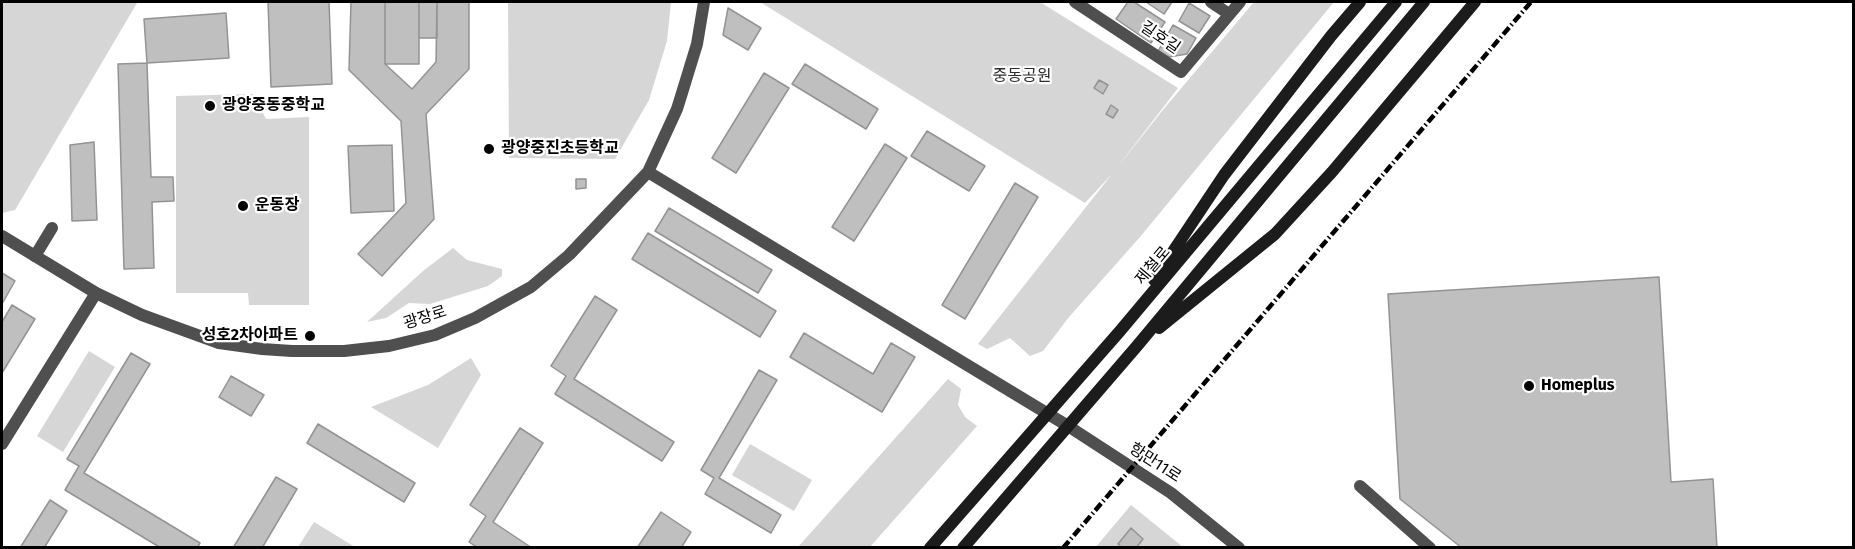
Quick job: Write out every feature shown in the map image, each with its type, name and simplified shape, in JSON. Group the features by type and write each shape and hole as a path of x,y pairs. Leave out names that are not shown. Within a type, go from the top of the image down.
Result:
{"main road":[{"path":"1120,331 1224,175 1360,2"},
{"name":"제철로","path":"930,548 1120,331 1396,2"},
{"path":"963,548 1137,346 1424,2"},
{"path":"1137,346 1275,234 1332,172 1475,2"}],"street":[{"name":"광장로","path":"2,236 96,293 142,315 219,343 292,351 344,351 389,346 435,335 475,318 531,287 569,255 648,171 682,93 698,44 704,2"},
{"name":"길호길","path":"1078,2 1181,72 1240,2"},
{"path":"1211,2 1229,14"},
{"name":"항만11로","path":"648,171 1068,426 1171,493 1239,548"},
{"path":"35,256 52,228"},
{"path":"2,444 96,293"},
{"path":"1360,486 1430,548"}],"green space":[{"path":"2,2 151,2 137,3 15,210 2,213"},
{"path":"508,2 671,2 667,41 649,100 615,159 509,158"},
{"name":"중동공원","path":"760,2 1040,2 1178,88 1116,169 1254,2 1334,2 1140,237 1069,317 1043,351 1030,356 1010,338 987,349 978,344 1112,174 1085,203"},
{"name":"운동장","path":"253,94 266,119 309,117 309,305 249,305 248,293 176,293 176,96"},
{"path":"453,248 467,260 502,269 502,276 488,286 430,304 409,303 386,318 367,322 423,271"},
{"path":"89,351 115,367 63,452 37,436"},
{"path":"471,358 481,375 438,448 371,407 428,385"},
{"path":"948,379 961,389 958,405 965,417 977,426 870,547 798,547"},
{"path":"750,444 812,480 794,511 732,475"},
{"path":"1131,505 1183,547 1095,548"},
{"path":"314,522 355,547 298,547"}],"building":[{"path":"268,2 329,2 332,84 271,87"},
{"path":"351,2 385,2 385,64 412,89 436,62 437,2 469,2 469,69 426,114 434,219 382,276 358,254 406,203 401,121 349,70"},
{"path":"385,2 419,2 419,64 385,64"},
{"path":"419,2 437,2 437,38 419,38"},
{"path":"1128,2 1134,2 1165,22 1151,43 1116,19"},
{"path":"1146,2 1172,2 1164,14"},
{"path":"1189,3 1210,16 1199,33 1179,21"},
{"path":"728,8 761,28 748,50 723,35"},
{"path":"226,13 229,58 147,63 144,19"},
{"path":"1173,25 1196,38 1187,54 1169,57 1158,51"},
{"path":"147,63 151,177 173,177 174,201 152,202 154,268 124,269 118,64"},
{"path":"805,64 878,109 866,129 792,84"},
{"path":"764,73 789,88 736,173 712,158"},
{"path":"1099,80 1108,85 1103,94 1094,88"},
{"path":"1111,105 1118,110 1113,118 1106,114"},
{"path":"927,131 985,166 969,191 911,156"},
{"path":"94,142 97,220 72,221 70,145"},
{"path":"885,144 907,158 854,241 832,227"},
{"path":"392,145 394,211 351,213 348,146"},
{"path":"576,179 586,179 586,188 576,189"},
{"path":"1015,183 1038,197 965,319 942,305"},
{"path":"669,208 772,270 758,293 655,231"},
{"path":"648,233 776,311 760,337 632,259"},
{"path":"2,273 15,281 2,304"},
{"name":"Homeplus","path":"1659,277 1671,482 1713,479 1717,548 1462,548 1400,499 1388,294"},
{"path":"595,296 617,310 574,379 674,442 662,461 555,394 566,376 551,366"},
{"path":"12,305 35,319 2,373 2,322"},
{"path":"804,333 873,374 891,343 915,357 882,412 790,357"},
{"path":"131,353 150,364 84,473 200,543 197,548 161,548 65,490 79,466 67,459"},
{"path":"759,370 777,380 719,478 781,515 771,533 705,494 714,478 701,470"},
{"path":"231,376 264,395 251,416 219,397"},
{"path":"318,424 415,483 404,502 307,443"},
{"path":"520,428 543,443 493,522 532,548 478,548 469,542 486,516 470,505"},
{"path":"276,477 297,489 262,548 233,548"},
{"path":"50,500 67,511 44,548 20,548"},
{"path":"661,512 691,532 681,548 637,548"},
{"path":"1131,528 1143,539 1136,548 1122,548 1118,544"}],"railway":[{"path":"1063,548 1531,2"}],"place":[{"name":"광양중동중학교","path":"210,106"},
{"name":"광양중진초등학교","path":"489,149"},
{"name":"운동장","path":"243,206"},
{"name":"성호2차아파트","path":"310,336"},
{"name":"Homeplus","path":"1529,386"}]}
